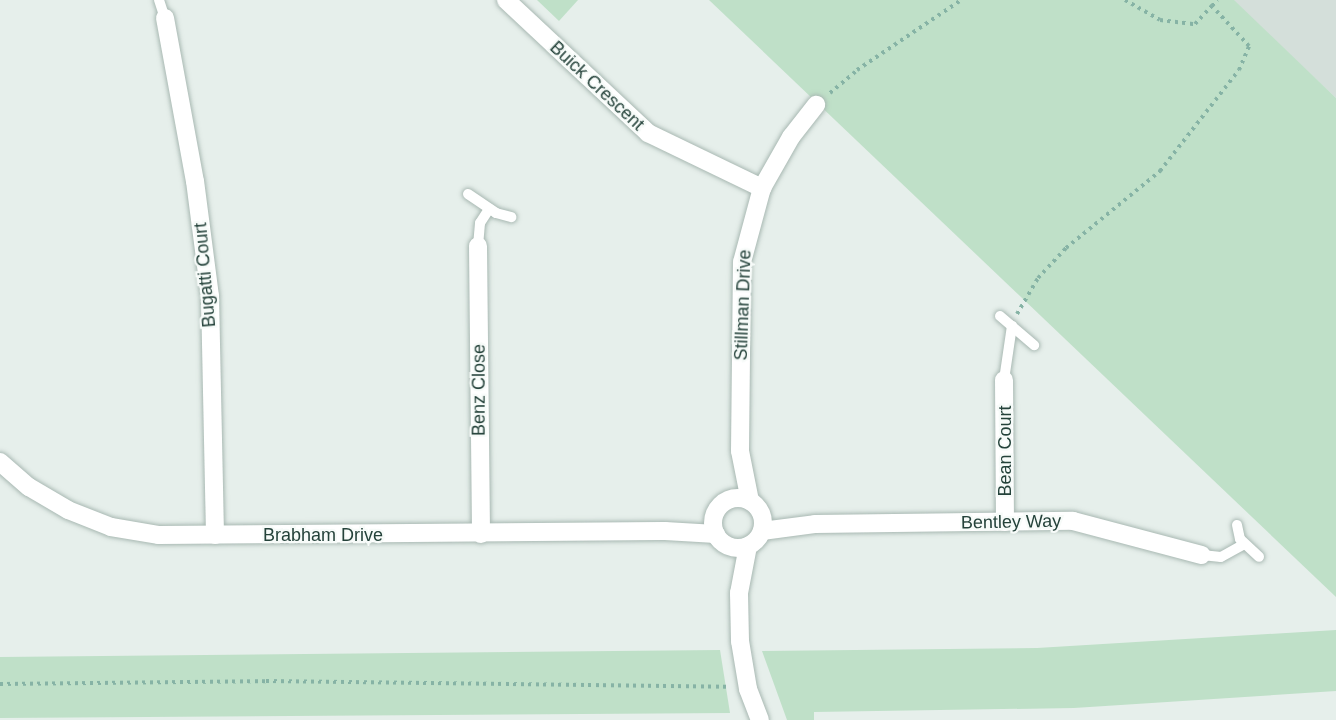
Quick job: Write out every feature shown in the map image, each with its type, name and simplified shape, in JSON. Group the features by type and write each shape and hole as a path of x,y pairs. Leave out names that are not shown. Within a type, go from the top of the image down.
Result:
{"street":[{"name":"Buick Crescent","path":"506,0 648,133 762,188"},
{"name":"Bugatti Court","path":"165,18 195,181 210,296 215,535"},
{"name":"Stillman Drive","path":"729,500 740,451 742,262 762,188 786,144 816,105"},
{"name":"Benz Close","path":"478,246 481,534"},
{"name":"Bean Court","path":"1004,380 1005,522"},
{"name":"Stillman Drive","path":"740,451 757,515"},
{"name":"Brabham Drive","path":"0,462 46,499 111,527 159,535 665,531 748,546"},
{"name":"Bentley Way","path":"729,500 757,515 815,524 1091,523 1202,555"},
{"path":"729,500 715,515 739,593"},
{"name":"Brabham Drive","path":"665,531 715,515"},
{"path":"757,515 739,593 742,658 760,720"}],"lane":[{"path":"159,0 165,18"},
{"path":"468,194 489,209 511,217"},
{"path":"478,246 480,223 489,209"},
{"path":"1000,316 1034,345"},
{"path":"1004,380 1012,326"},
{"path":"1237,525 1244,544 1258,557"},
{"path":"1202,555 1221,557 1244,544"}],"path":[{"path":"816,105 857,70 961,0"},
{"path":"1125,0 1160,20 1195,24 1217,0"},
{"path":"1012,326 1030,290 1052,262 1160,171 1239,70 1249,46 1212,6"},
{"path":"0,684 266,681 728,687"}],"shaded area":[{"path":"1234,0 1336,0 1336,98 1233,1"}],"green space":[{"path":"537,0 578,0 559,21"},
{"path":"709,0 1234,0 1336,98 1336,597"},
{"path":"1336,630 1336,691 1074,708 814,712 814,720 787,720 762,651 1037,648"},
{"path":"720,650 730,713 0,718 0,657"}]}
